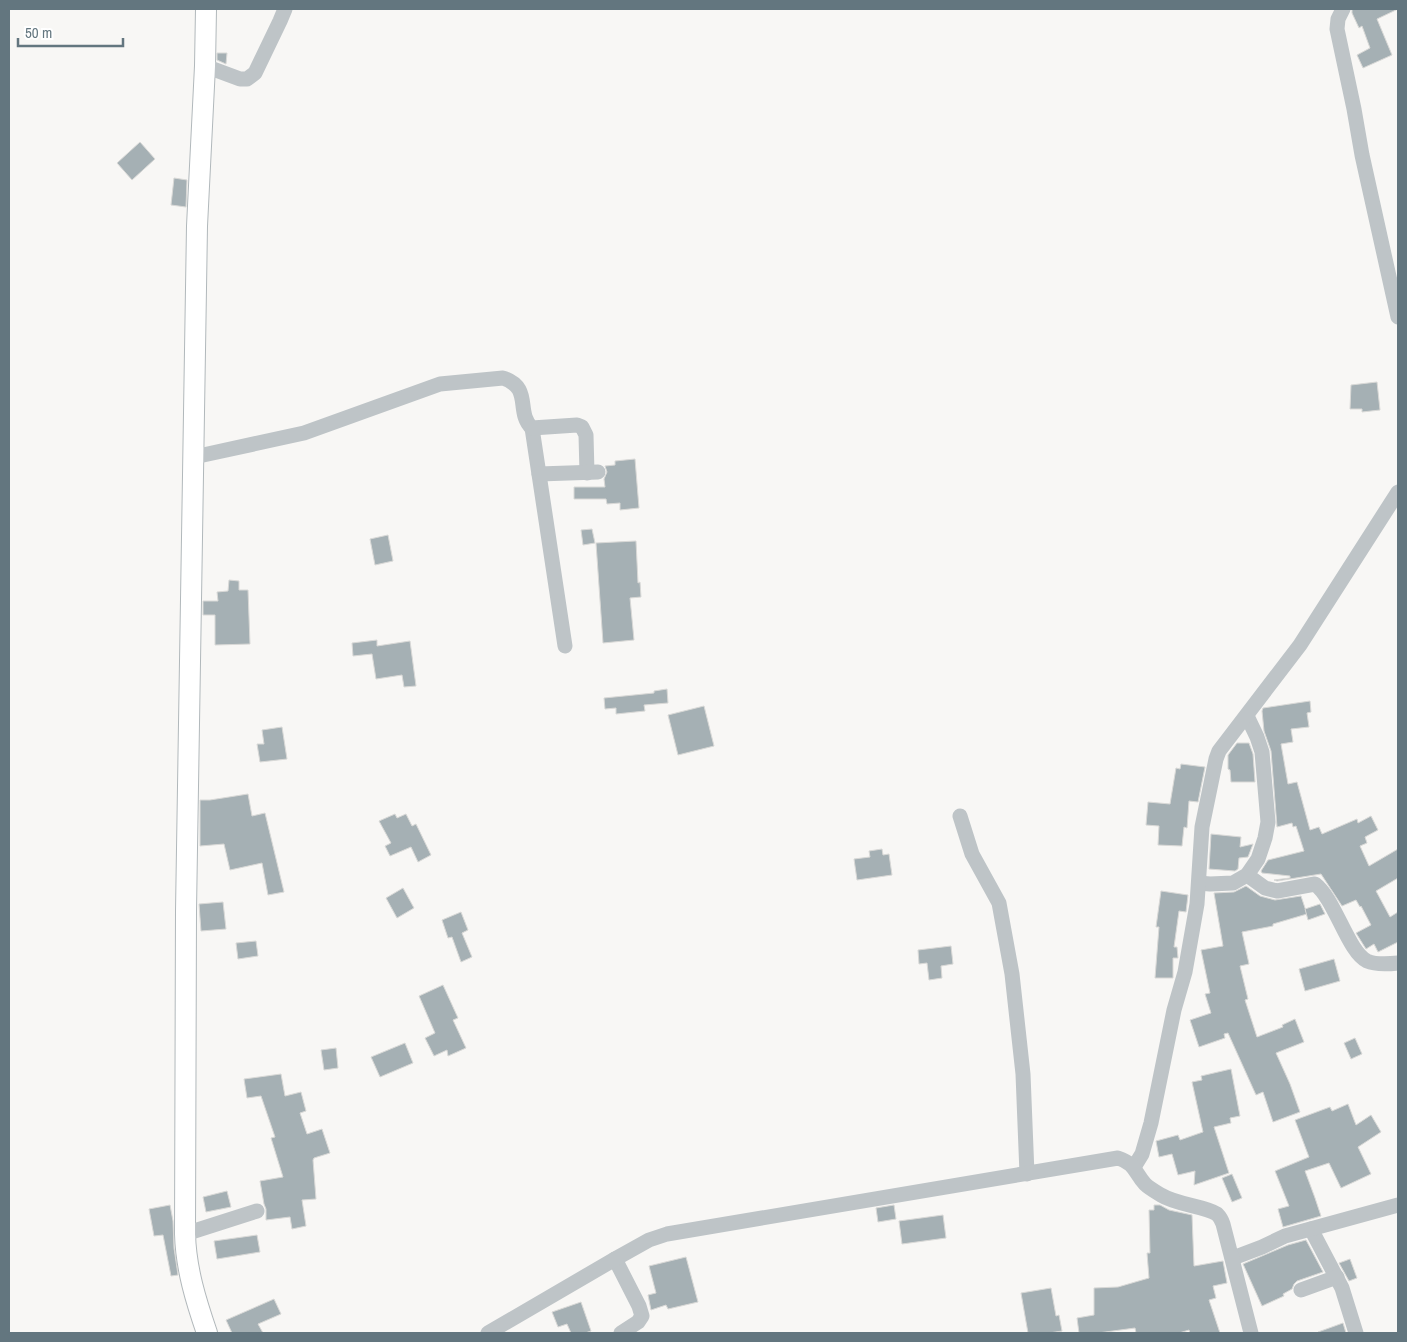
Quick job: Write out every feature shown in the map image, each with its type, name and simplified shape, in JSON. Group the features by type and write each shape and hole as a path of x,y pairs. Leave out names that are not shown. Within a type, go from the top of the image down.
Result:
{"street":[{"path":"206,9 197,226 186,910 185,1234 191,1279 207,1333"},
{"path":"205,66 240,79 247,79 255,73 285,9"},
{"path":"1343,9 1338,19 1337,29 1362,155 1392,257 1398,317"},
{"path":"194,457 304,433 440,384 454,381 503,378 512,381 522,395 525,418 532,428 564,646"},
{"path":"532,428 577,425 582,427 586,435 593,472 539,474"},
{"path":"1134,1166 1142,1154 1151,1123 1174,1010 1185,972 1197,904 1202,827 1219,751 1300,645 1398,492"},
{"path":"1199,883 1233,883 1248,875 1258,859 1265,838 1268,822 1262,752 1257,737 1246,716"},
{"path":"960,816 972,854 999,903 1012,974 1023,1065 1027,1174"},
{"path":"1248,875 1265,888 1277,891 1315,884 1324,893 1358,954 1370,962 1398,963"},
{"path":"488,1333 649,1240 667,1234 1118,1158 1134,1166 1146,1185 1162,1196 1218,1215 1224,1224 1251,1333"},
{"path":"1233,1258 1285,1236 1398,1205"},
{"path":"185,1234 257,1211"},
{"path":"1311,1228 1337,1277 1349,1306 1356,1333"},
{"path":"615,1259 639,1306 642,1316 638,1322 621,1333"},
{"path":"1301,1290 1337,1277"}],"building":[{"path":"1352,9 1398,9 1377,19 1392,55 1363,68 1357,55 1370,48 1362,26 1359,28"},
{"path":"217,53 227,53 226,64 217,60"},
{"path":"140,142 155,159 132,180 117,163"},
{"path":"174,178 187,180 186,207 171,205"},
{"path":"1377,382 1380,410 1362,412 1362,409 1350,409 1351,385"},
{"path":"635,459 639,508 620,510 620,503 607,504 606,499 574,499 574,487 605,487 604,479 607,472 605,466 615,465 615,461"},
{"path":"592,529 595,543 583,545 581,530"},
{"path":"388,535 393,561 375,565 370,539"},
{"path":"636,541 638,583 640,582 641,597 630,598 634,640 603,643 596,543"},
{"path":"229,580 239,581 239,590 248,590 250,644 215,645 215,615 203,615 203,601 218,601 217,592 228,591"},
{"path":"377,640 377,646 410,641 416,686 404,687 402,675 376,679 372,654 353,656 352,643"},
{"path":"667,689 668,703 644,705 645,711 616,714 616,708 605,709 604,698 654,693 654,691"},
{"path":"1310,701 1311,712 1307,713 1309,727 1291,729 1293,742 1281,744 1288,784 1297,782 1310,830 1319,827 1322,834 1357,819 1358,823 1371,816 1378,830 1365,837 1367,843 1360,846 1369,866 1398,849 1398,878 1376,891 1390,917 1398,912 1398,942 1378,952 1374,944 1366,949 1356,933 1371,925 1361,906 1356,900 1342,906 1321,874 1277,881 1274,880 1290,878 1290,876 1262,873 1261,871 1268,860 1304,851 1296,826 1293,827 1292,823 1277,827 1271,751 1264,731 1262,711 1263,708"},
{"path":"704,706 714,746 678,755 668,715"},
{"path":"282,727 287,759 260,762 257,744 264,744 262,730"},
{"path":"1237,743 1249,743 1253,754 1255,782 1231,782 1230,770 1228,769 1228,755"},
{"path":"1181,764 1205,767 1198,802 1189,801 1187,828 1184,827 1182,846 1158,845 1159,826 1146,825 1148,802 1170,804 1176,768 1180,769"},
{"path":"248,794 252,816 265,813 284,892 268,895 262,863 230,870 224,844 200,846 200,800"},
{"path":"395,814 397,818 406,814 412,826 416,824 431,855 418,862 411,847 390,856 385,846 391,843 379,821"},
{"path":"1211,834 1241,837 1240,847 1253,844 1248,857 1239,858 1238,869 1235,871 1209,869"},
{"path":"882,849 883,855 889,854 892,875 857,880 854,859 870,857 869,851"},
{"path":"1246,886 1260,896 1275,900 1301,896 1307,914 1273,924 1273,926 1242,932 1249,964 1240,966 1248,999 1245,1000 1257,1037 1283,1027 1282,1025 1295,1019 1304,1042 1276,1053 1300,1112 1273,1122 1263,1092 1256,1095 1228,1033 1224,1034 1225,1038 1199,1047 1190,1020 1211,1013 1205,994 1210,993 1201,950 1223,946 1214,893 1234,892"},
{"path":"403,888 414,908 397,918 386,898"},
{"path":"1161,891 1188,895 1186,912 1179,911 1174,947 1177,947 1178,958 1173,958 1173,978 1155,978 1159,927 1156,927"},
{"path":"223,902 226,929 201,931 199,904"},
{"path":"1320,904 1325,914 1308,920 1305,909"},
{"path":"461,912 468,930 462,933 472,957 461,962 452,937 448,938 442,920"},
{"path":"256,941 258,956 238,959 236,943"},
{"path":"951,946 953,964 941,966 942,978 929,980 927,963 919,964 918,950"},
{"path":"1334,959 1340,981 1305,991 1299,969"},
{"path":"443,985 458,1018 453,1020 466,1048 448,1056 447,1050 434,1056 425,1038 435,1033 419,996"},
{"path":"1355,1038 1362,1054 1351,1059 1344,1043"},
{"path":"405,1043 413,1063 380,1077 371,1057"},
{"path":"336,1048 338,1068 324,1070 321,1050"},
{"path":"1231,1069 1240,1116 1230,1118 1231,1123 1214,1127 1229,1173 1194,1185 1195,1171 1178,1175 1172,1154 1159,1157 1156,1141 1178,1135 1180,1140 1203,1132 1192,1082 1202,1080 1201,1076"},
{"path":"281,1074 285,1096 301,1092 306,1111 300,1113 307,1134 322,1129 330,1153 313,1160 316,1199 302,1200 306,1226 292,1229 290,1217 266,1220 266,1209 260,1181 283,1177 271,1138 275,1137 261,1096 247,1098 244,1079"},
{"path":"1348,1104 1356,1125 1371,1115 1381,1132 1358,1147 1371,1174 1341,1188 1329,1163 1305,1171 1321,1216 1283,1227 1278,1209 1289,1206 1275,1171 1309,1157 1295,1120 1330,1107 1332,1111"},
{"path":"1232,1174 1242,1198 1232,1202 1222,1178"},
{"path":"227,1191 231,1207 206,1212 203,1197"},
{"path":"170,1205 178,1275 171,1276 163,1235 154,1236 149,1209"},
{"path":"894,1205 896,1219 878,1222 876,1208"},
{"path":"1154,1205 1160,1205 1169,1210 1192,1215 1194,1266 1223,1261 1227,1283 1213,1286 1216,1298 1209,1300 1220,1333 1190,1333 1189,1330 1179,1333 1136,1333 1135,1328 1098,1333 1079,1333 1077,1318 1094,1315 1094,1288 1118,1287 1149,1278 1147,1253 1150,1253 1149,1210 1154,1210"},
{"path":"943,1215 946,1238 902,1244 899,1221"},
{"path":"257,1235 260,1252 217,1259 214,1241"},
{"path":"1306,1240 1323,1272 1297,1281 1292,1289 1283,1294 1284,1296 1262,1306 1243,1264 1288,1245"},
{"path":"686,1257 698,1302 668,1309 666,1305 651,1310 648,1295 656,1293 649,1266"},
{"path":"1350,1259 1357,1278 1349,1281 1339,1263"},
{"path":"1051,1288 1056,1316 1059,1315 1062,1331 1028,1333 1021,1293"},
{"path":"274,1299 281,1314 258,1324 263,1333 232,1333 226,1320"},
{"path":"581,1302 591,1331 571,1333 567,1324 558,1327 552,1312"},
{"path":"1343,1323 1346,1333 1318,1333 1318,1332"}]}
